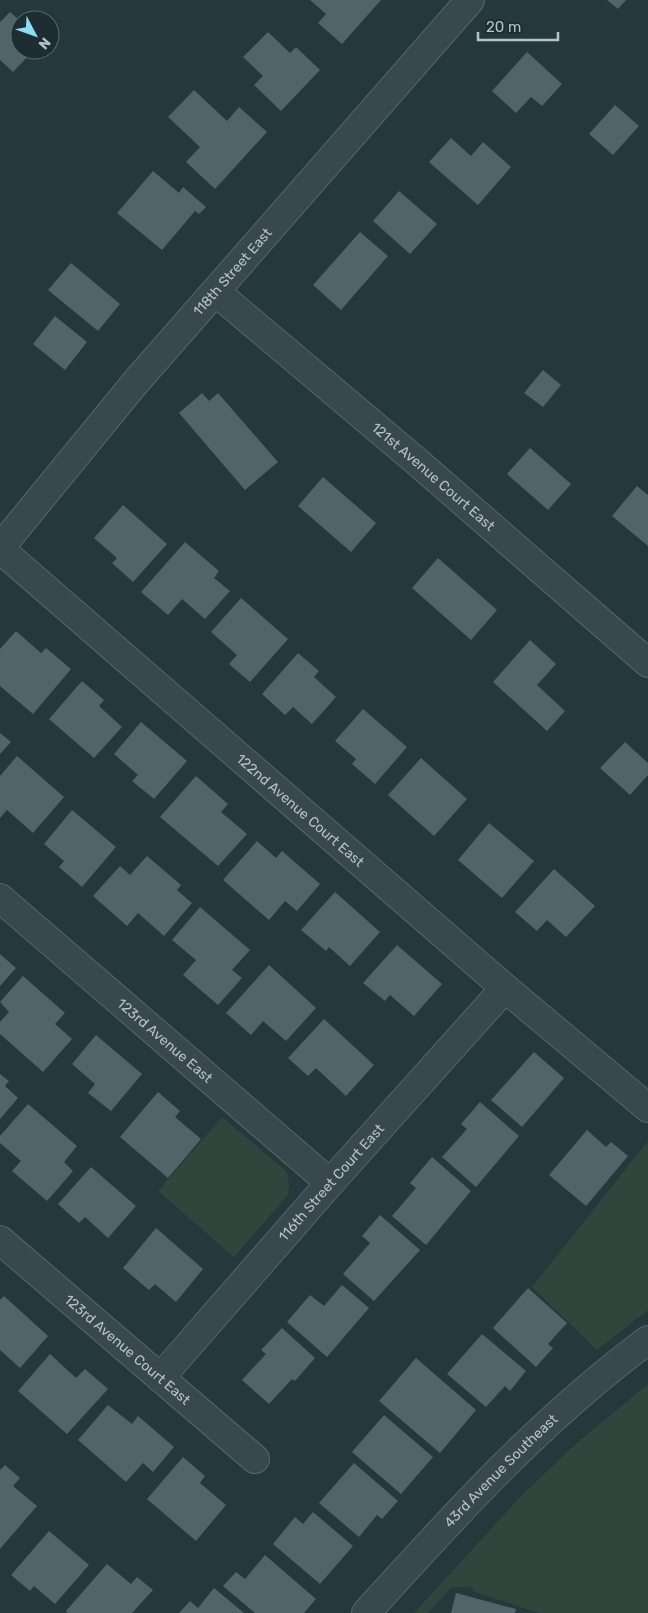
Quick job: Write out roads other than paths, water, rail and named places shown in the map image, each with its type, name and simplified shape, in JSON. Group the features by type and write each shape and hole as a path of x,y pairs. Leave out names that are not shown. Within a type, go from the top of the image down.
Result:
{"street":[{"name":"118th Street East","path":"0,549 136,383 470,0"},
{"name":"121st Avenue Court East","path":"216,292 415,460 648,663"},
{"name":"122nd Avenue Court East","path":"0,549 505,988 648,1108"},
{"name":"123rd Avenue East","path":"0,898 330,1184"},
{"name":"116th Street Court East","path":"160,1378 505,988"},
{"name":"123rd Avenue Court East","path":"0,1240 255,1459"},
{"name":"43rd Avenue Southeast","path":"366,1613 466,1503 574,1400 648,1340"}]}
